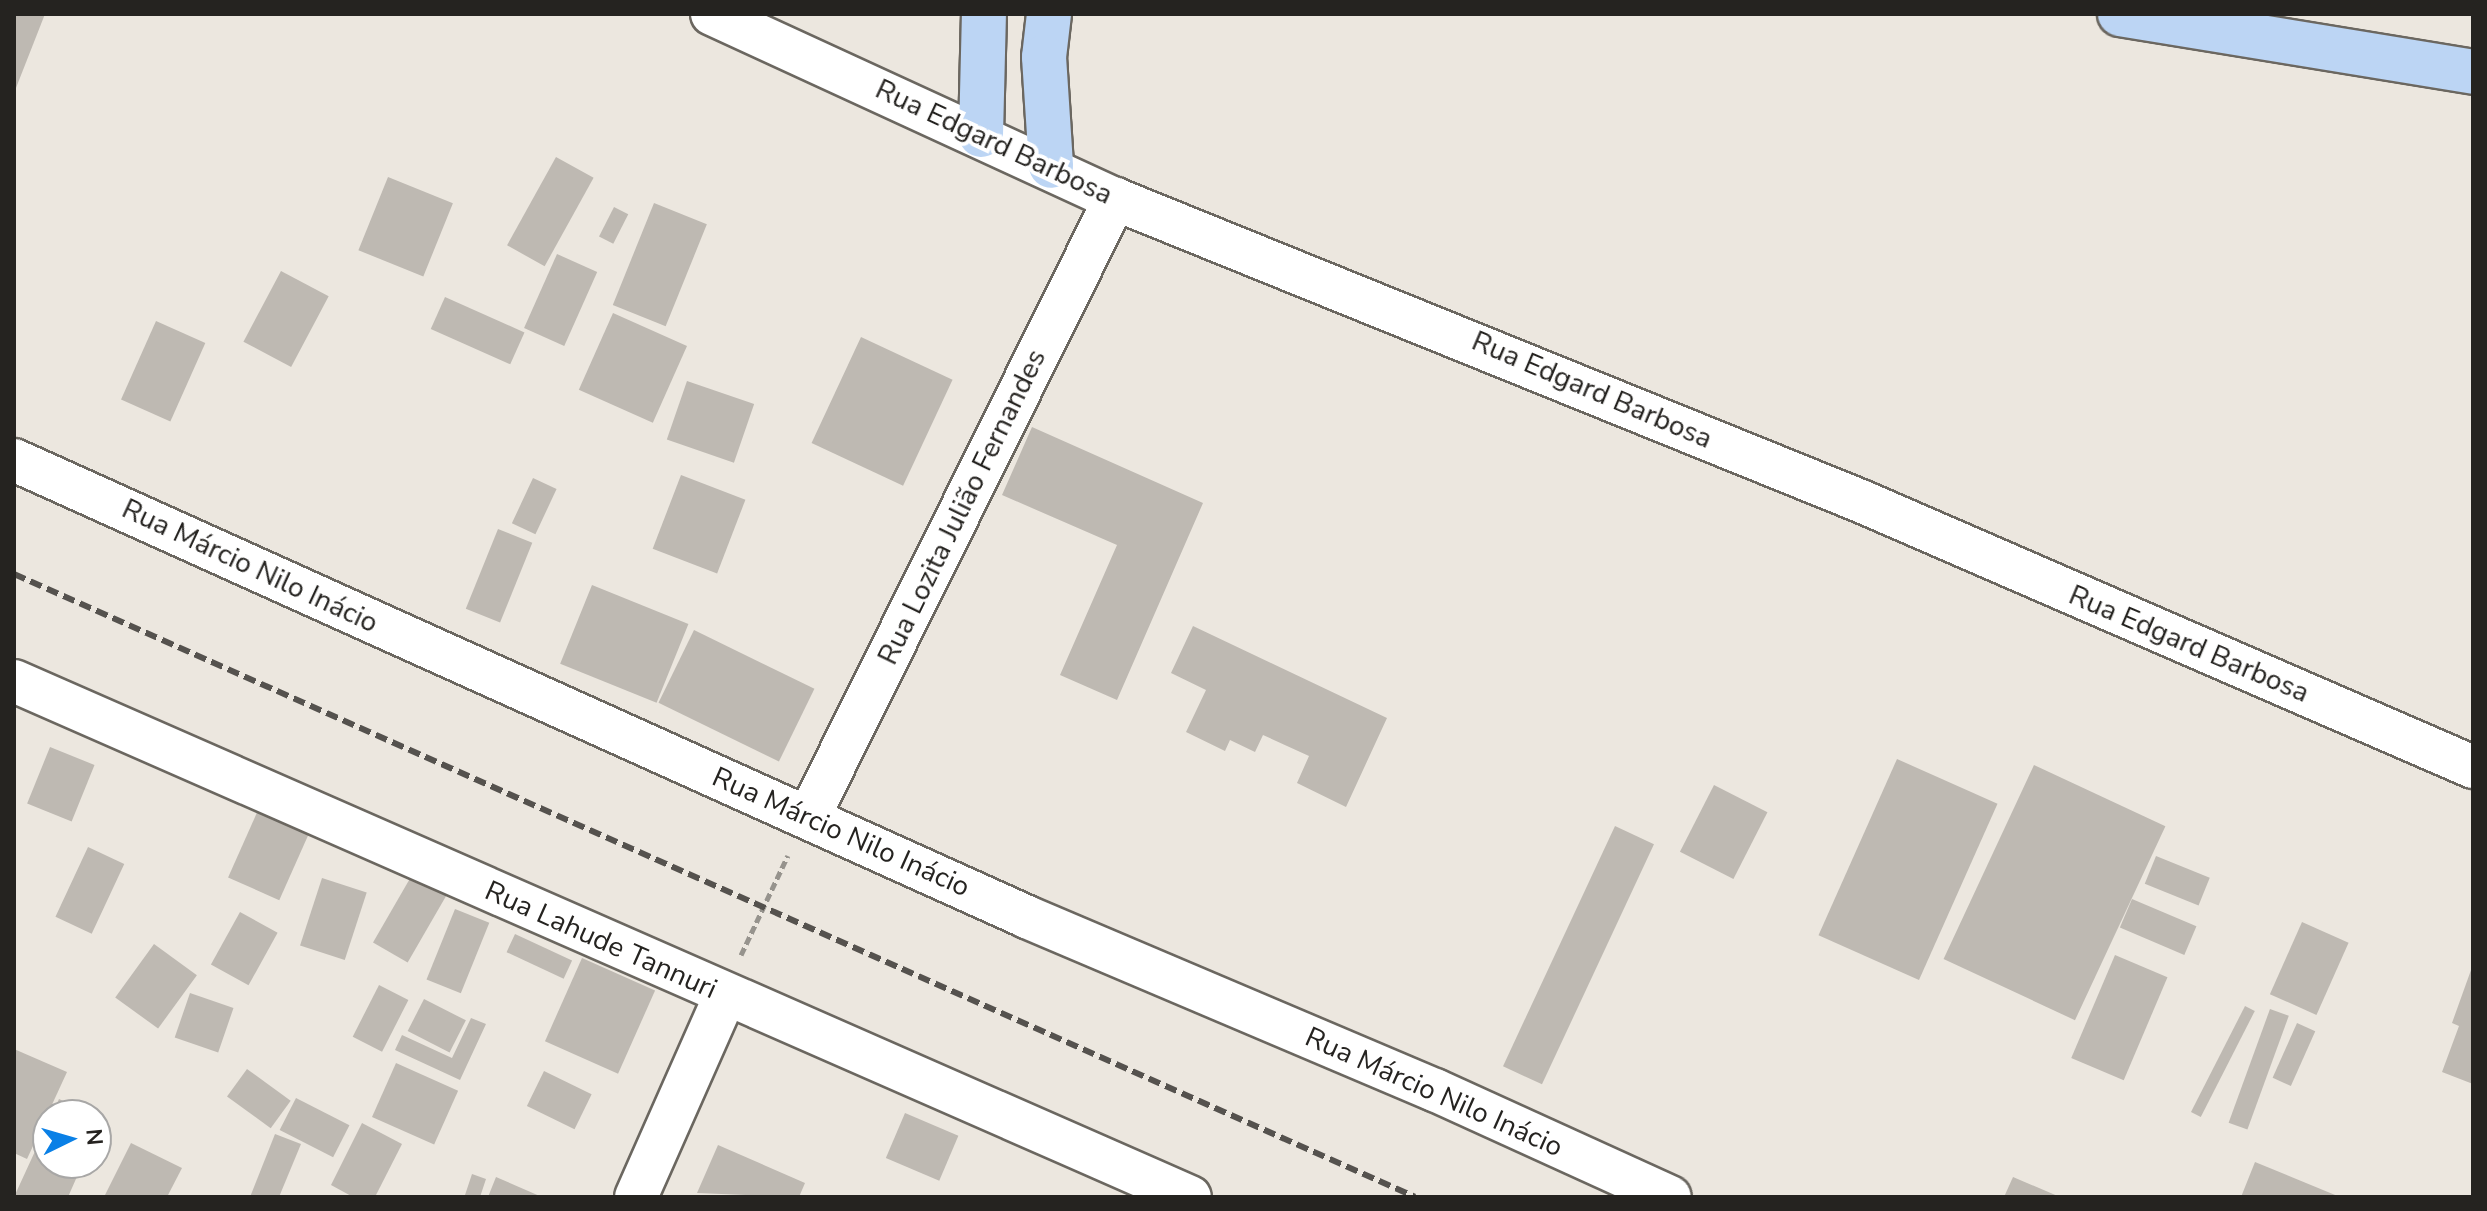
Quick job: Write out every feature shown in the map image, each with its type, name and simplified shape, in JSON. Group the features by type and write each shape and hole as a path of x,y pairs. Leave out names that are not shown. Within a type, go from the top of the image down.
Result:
{"highway":[{"path":"981,135 984,14"},
{"path":"1049,14 1044,71 1051,166"},
{"path":"2120,14 2473,72"}],"street":[{"name":"Rua Edgard Barbosa","path":"712,14 1051,166 1115,199 1849,496 2473,767"},
{"name":"Rua Lozita Julião Fernandes","path":"809,816 1115,199"},
{"name":"Rua Márcio Nilo Inácio","path":"14,460 809,816 1027,917 1435,1090 1670,1197"},
{"name":"Rua Lahude Tannuri","path":"14,681 725,996 1190,1197"},
{"path":"636,1197 725,996"}],"path":[{"path":"725,996 761,904 809,816"}],"building":[{"path":"14,14 45,14 14,93"},
{"path":"556,157 594,178 545,266 507,245"},
{"path":"388,177 453,203 423,276 358,250"},
{"path":"654,203 707,224 666,326 613,305"},
{"path":"614,207 628,214 613,244 599,236"},
{"path":"557,254 597,272 564,346 524,328"},
{"path":"281,271 329,296 291,367 243,342"},
{"path":"445,297 524,332 510,364 431,329"},
{"path":"613,313 687,346 653,423 579,390"},
{"path":"156,321 205,343 170,422 121,400"},
{"path":"861,337 953,380 903,486 812,443"},
{"path":"687,381 754,404 734,463 667,440"},
{"path":"1032,427 1203,503 1117,700 1060,675 1117,545 1002,495"},
{"path":"681,475 745,500 717,573 653,549"},
{"path":"533,478 557,489 535,534 512,523"},
{"path":"498,529 532,543 500,623 466,609"},
{"path":"592,585 688,624 657,703 560,664"},
{"path":"1193,626 1387,718 1346,807 1297,783 1309,756 1263,735 1255,752 1230,740 1225,751 1186,732 1206,690 1171,673"},
{"path":"694,630 814,689 779,762 658,703"},
{"path":"50,747 95,765 72,822 27,804"},
{"path":"1897,759 1997,804 1919,980 1818,935"},
{"path":"2034,765 2165,826 2075,1020 1944,959"},
{"path":"1714,785 1767,812 1733,879 1680,852"},
{"path":"259,808 310,831 279,900 228,877"},
{"path":"1615,826 1654,844 1542,1084 1503,1066"},
{"path":"88,847 124,864 92,934 55,917"},
{"path":"2156,856 2210,878 2199,906 2145,884"},
{"path":"412,875 447,895 408,963 373,943"},
{"path":"322,878 367,893 345,960 300,946"},
{"path":"2132,899 2196,926 2184,955 2120,928"},
{"path":"455,909 489,923 461,993 427,979"},
{"path":"240,912 278,933 249,985 211,964"},
{"path":"2302,922 2349,943 2316,1015 2270,994"},
{"path":"515,934 572,961 564,979 507,952"},
{"path":"154,944 197,975 158,1029 115,997"},
{"path":"2115,955 2167,977 2124,1080 2071,1058"},
{"path":"582,958 655,991 618,1074 545,1041"},
{"path":"2471,970 2473,1084 2442,1072 2459,1026 2452,1023"},
{"path":"379,985 408,1000 382,1052 353,1037"},
{"path":"190,993 233,1008 218,1052 175,1037"},
{"path":"424,999 466,1020 450,1052 408,1031"},
{"path":"2245,1006 2255,1011 2201,1117 2191,1112"},
{"path":"2270,1009 2289,1016 2247,1130 2229,1123"},
{"path":"471,1018 486,1024 460,1080 395,1050 402,1035 452,1058"},
{"path":"2297,1023 2315,1031 2291,1086 2273,1078"},
{"path":"14,1049 67,1072 55,1099 32,1099 32,1148 27,1159 14,1153"},
{"path":"396,1063 458,1091 434,1145 372,1117"},
{"path":"247,1069 291,1101 271,1128 227,1097"},
{"path":"544,1071 592,1094 575,1129 527,1106"},
{"path":"296,1098 349,1125 333,1157 280,1130"},
{"path":"905,1113 958,1136 939,1181 886,1158"},
{"path":"362,1123 402,1144 375,1197 353,1197 331,1185"},
{"path":"275,1134 301,1144 279,1197 250,1197"},
{"path":"131,1143 182,1168 167,1197 104,1197"},
{"path":"718,1145 805,1183 799,1197 697,1193"},
{"path":"32,1158 32,1179 76,1179 68,1197 14,1197"},
{"path":"2255,1162 2340,1197 2241,1197"},
{"path":"472,1174 486,1179 480,1197 465,1195"},
{"path":"496,1177 542,1197 488,1197"},
{"path":"2013,1177 2060,1197 2004,1197"}],"railway":[{"path":"14,574 1415,1197"}]}
